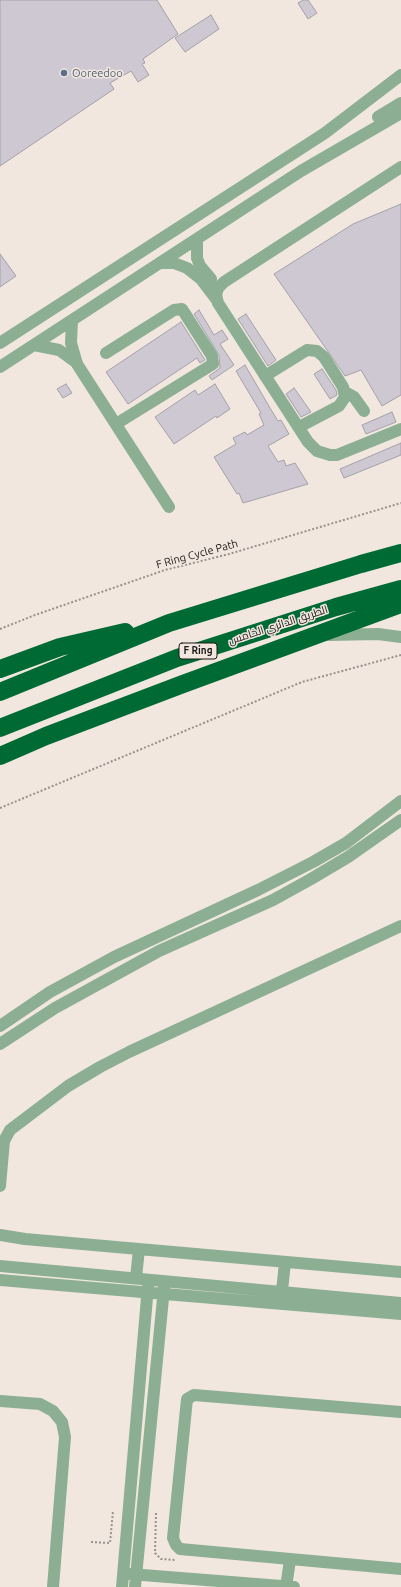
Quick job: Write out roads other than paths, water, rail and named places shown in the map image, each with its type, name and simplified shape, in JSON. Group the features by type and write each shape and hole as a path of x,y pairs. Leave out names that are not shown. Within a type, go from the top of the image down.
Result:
{"highway":[{"path":"0,669 60,647 169,623 401,553"},
{"name":"الطريق الدائري الخامس","path":"0,728 177,658 336,607 401,589"},
{"path":"0,756 46,736 168,690 322,635 401,604"},
{"path":"0,692 169,623"}],"street":[{"path":"0,343 325,133 401,75"},
{"path":"325,133 352,119 401,86"},
{"path":"333,151 355,132 401,103"},
{"path":"0,367 333,151 401,113"},
{"path":"217,300 218,288 224,282 401,167"},
{"path":"197,239 196,248 200,266 218,288"},
{"path":"160,263 174,263 187,268 201,279 217,300 312,447 317,451 330,455 343,453 401,430"},
{"path":"106,353 174,310 182,309 212,356 213,364 116,424"},
{"path":"72,320 71,343 77,364 169,507"},
{"path":"34,345 58,350 77,364"},
{"path":"266,376 303,352 312,350 321,353 345,392 354,397 364,411"},
{"path":"299,427 339,406 345,397 345,392"},
{"path":"322,635 378,634 401,637"},
{"path":"0,1026 50,992 114,956 245,896 313,862 346,843 401,801"},
{"path":"0,1044 55,1008 131,966 208,928 273,900 311,879 348,857 401,820"},
{"path":"0,1186 4,1141 10,1130 68,1086 123,1055 401,926"},
{"path":"0,1235 25,1239 401,1272"},
{"path":"136,1278 139,1249"},
{"path":"282,1291 284,1262"},
{"path":"0,1266 401,1303"},
{"path":"122,1587 149,1279"},
{"path":"0,1280 401,1314"},
{"path":"135,1587 165,1281"},
{"path":"401,1412 194,1395 188,1399 173,1538 176,1545 180,1549 401,1569"},
{"path":"0,1401 40,1404 54,1410 62,1422 65,1437 53,1587"},
{"path":"286,1587 290,1560"},
{"path":"124,1573 294,1587"}],"place":[{"name":"Ooreedoo","path":"64,73"}]}
